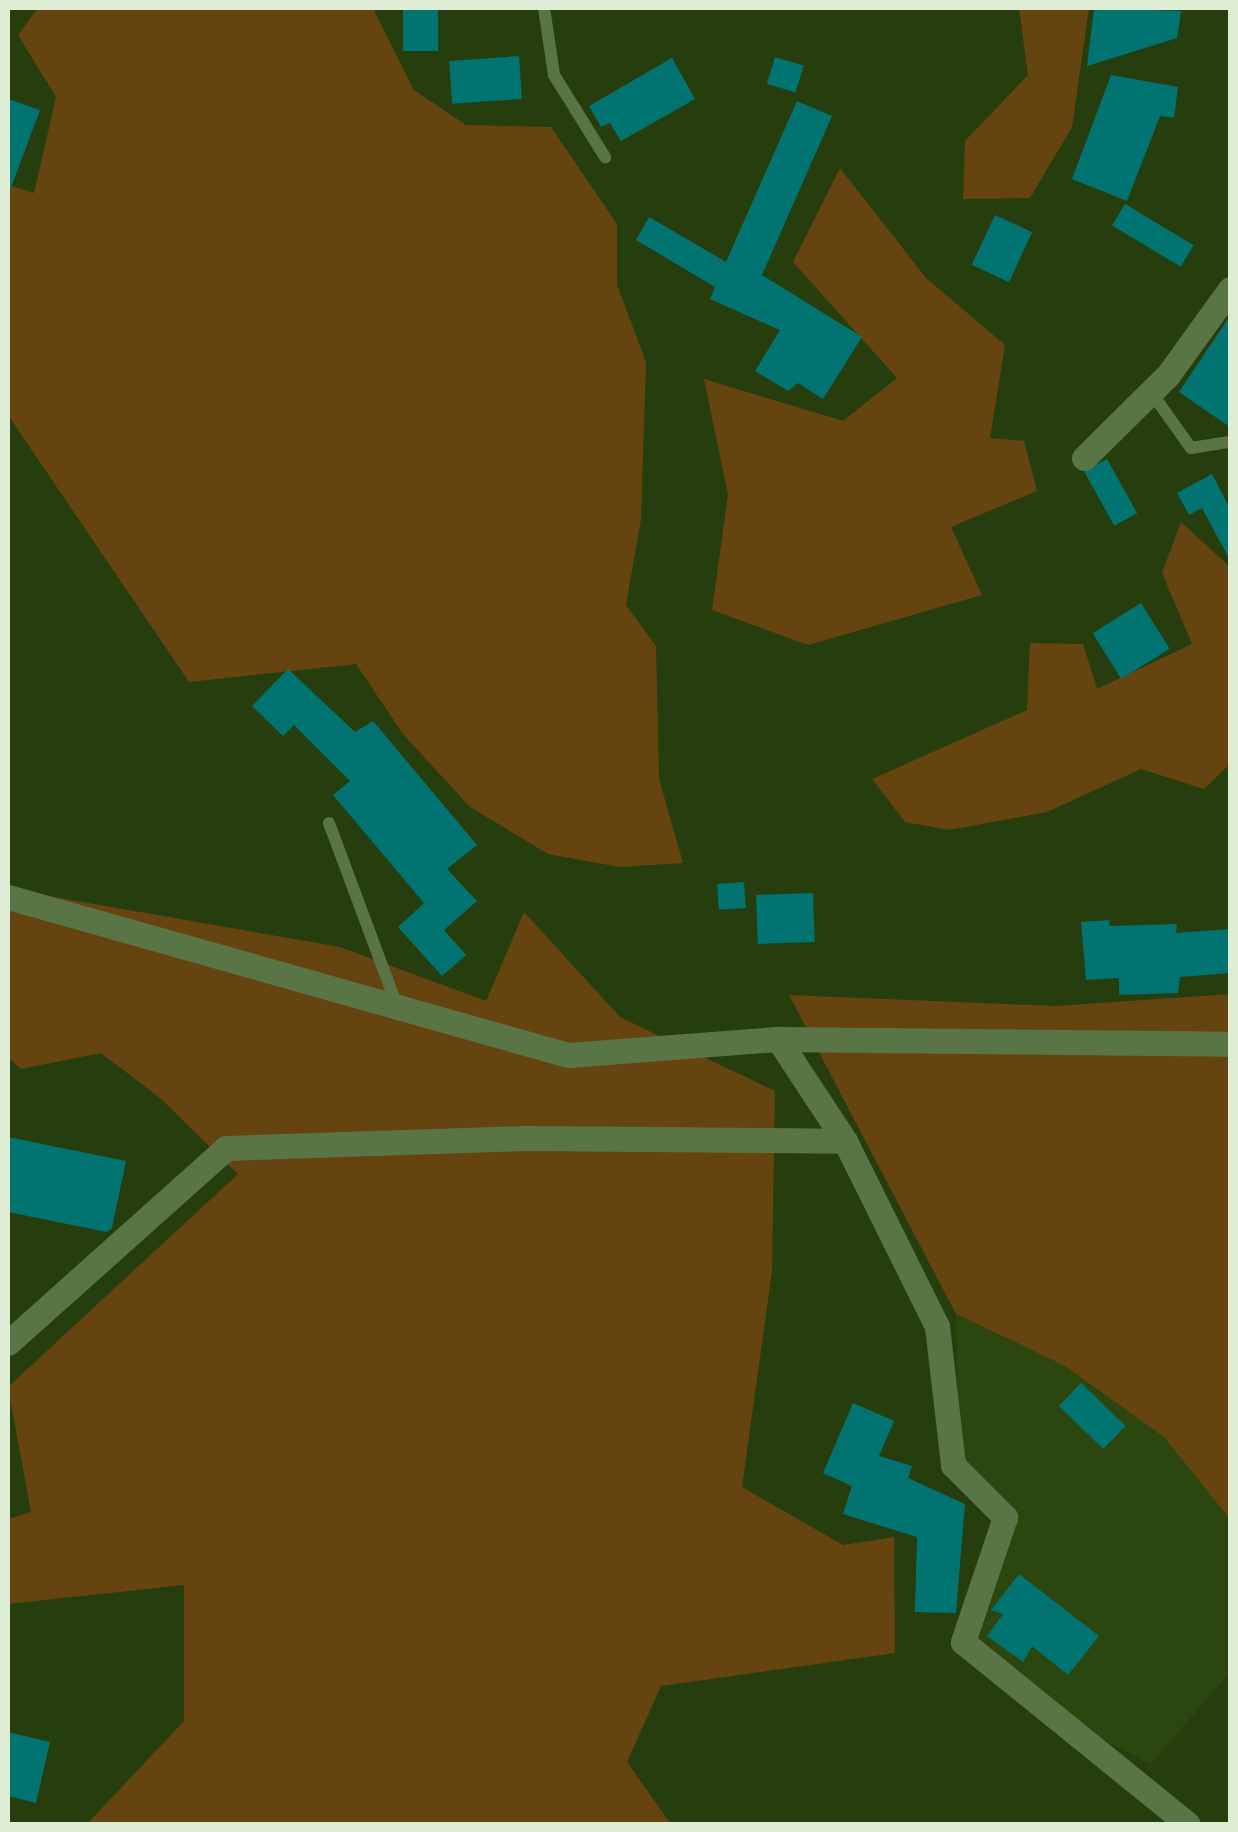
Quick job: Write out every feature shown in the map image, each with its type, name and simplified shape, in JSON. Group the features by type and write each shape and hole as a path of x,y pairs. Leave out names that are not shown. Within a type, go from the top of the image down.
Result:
{"street":[{"path":"1084,458 1150,392 1230,289"},
{"path":"8,896 568,1055 778,1038 1230,1044"},
{"path":"778,1038 844,1141 937,1326 954,1465 1005,1517 963,1642 1188,1824"},
{"path":"8,1342 226,1148 524,1138 844,1141"}],"lane":[{"path":"544,8 554,75 604,157"},
{"path":"1150,392 1191,448 1230,442"},
{"path":"329,823 397,1006"}],"shaded area":[{"path":"38,8 373,8 414,90 466,125 551,127 617,224 617,285 646,362 641,519 626,605 656,646 659,779 683,863 620,867 548,854 470,807 403,734 356,664 189,682 8,415 8,185 34,193 56,97 18,35"},
{"path":"1019,8 1089,8 1072,127 1030,198 963,199 965,141 1028,75"},
{"path":"840,168 926,278 1005,345 990,438 1024,441 1037,491 951,527 982,595 808,645 712,610 728,495 704,379 843,421 897,378 793,262"},
{"path":"1181,522 1230,567 1230,764 1204,789 1141,769 1047,812 949,830 905,822 872,779 1027,710 1030,643 1083,644 1097,689 1192,644 1162,573"},
{"path":"8,889 340,947 486,1001 524,912 620,1017 775,1091 772,1271 742,1487 843,1545 894,1537 895,1653 661,1686 627,1762 671,1824 87,1824 184,1721 184,1585 8,1604 8,1519 31,1512 8,1387 238,1174 160,1098 101,1053 21,1069 8,1057"},
{"path":"1230,994 1230,1519 1164,1437 1065,1366 956,1314 789,995 1056,1006"},
{"path":"956,1314 1065,1366 1164,1437 1230,1519 1230,1672 1151,1764 1095,1736 973,1640 1013,1507 959,1455"}],"building":[{"path":"403,8 438,8 438,51 403,51"},
{"path":"1094,8 1181,11 1177,38 1087,66"},
{"path":"519,56 522,99 452,104 449,61"},
{"path":"775,57 804,66 796,93 767,84"},
{"path":"672,58 695,99 621,141 610,123 601,127 589,106"},
{"path":"1111,75 1178,87 1174,118 1160,116 1127,201 1072,179"},
{"path":"8,99 40,110 10,190 8,190"},
{"path":"797,101 832,116 762,275 862,337 823,399 798,383 788,391 755,371 780,330 710,299 715,287 636,240 649,217 726,262"},
{"path":"1125,204 1194,245 1181,267 1112,225"},
{"path":"995,215 1032,232 1009,282 972,265"},
{"path":"1230,316 1230,427 1179,392"},
{"path":"1107,459 1137,513 1114,526 1084,472"},
{"path":"1212,474 1230,509 1230,560 1202,508 1189,515 1177,493"},
{"path":"1141,603 1170,649 1121,679 1093,633"},
{"path":"288,669 355,732 373,721 477,845 447,869 477,901 444,930 466,955 442,976 398,927 424,903 333,795 350,781 294,725 283,736 252,706"},
{"path":"744,882 746,908 719,910 717,884"},
{"path":"813,893 815,942 758,944 756,895"},
{"path":"1109,920 1110,926 1177,924 1176,933 1230,929 1230,973 1180,977 1178,993 1119,995 1119,978 1086,980 1081,922"},
{"path":"8,1137 126,1161 112,1228 107,1232 8,1212"},
{"path":"1081,1383 1126,1426 1103,1449 1059,1406"},
{"path":"853,1403 894,1421 879,1456 912,1466 908,1478 965,1504 956,1613 915,1612 917,1537 843,1514 852,1486 823,1473"},
{"path":"1019,1574 1099,1636 1068,1675 1032,1646 1023,1662 987,1636 1003,1614 991,1610"},
{"path":"8,1732 50,1742 36,1803 8,1796"}]}
